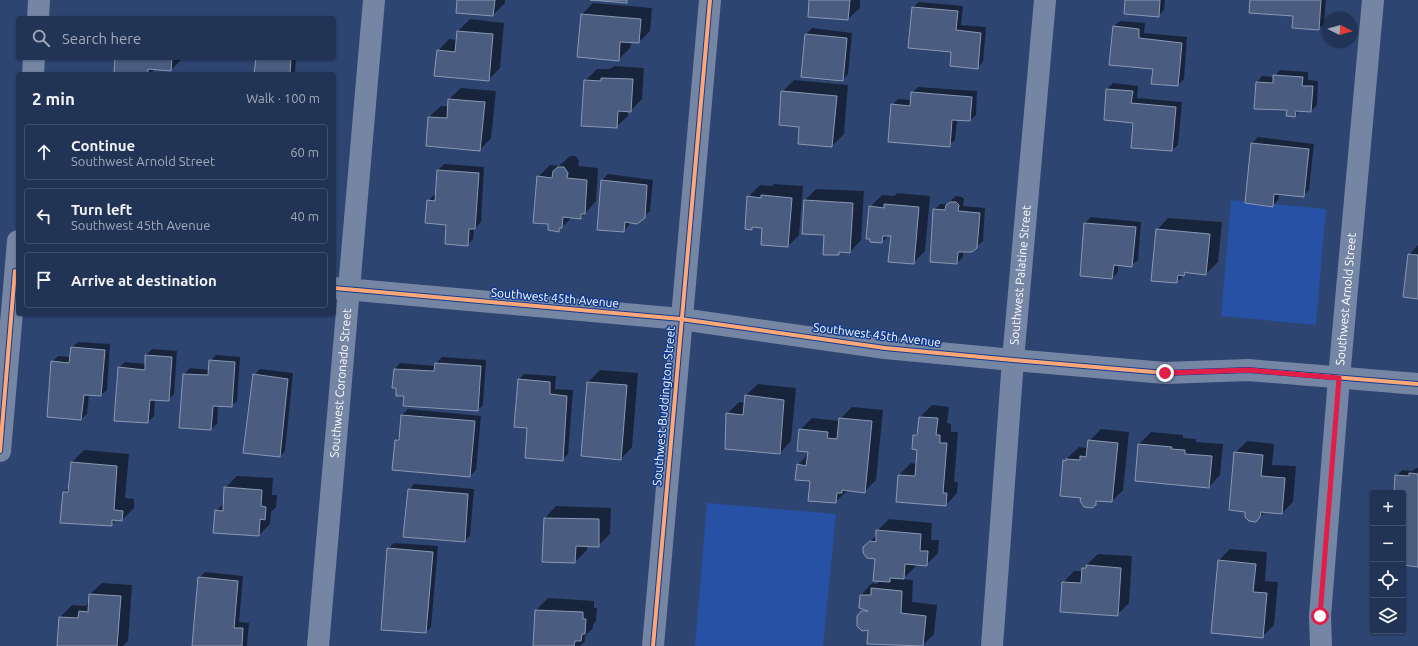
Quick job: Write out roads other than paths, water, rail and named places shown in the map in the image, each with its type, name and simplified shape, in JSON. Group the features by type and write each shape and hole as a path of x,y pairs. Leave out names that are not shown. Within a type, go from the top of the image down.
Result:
{"street":[{"path":"38,16 39,0"},
{"name":"Southwest Coronado Street","path":"318,646 341,288 374,0"},
{"name":"Southwest Buddington Street","path":"653,646 710,0"},
{"name":"Southwest Palatine Street","path":"992,646 1013,360 1045,0"},
{"name":"Southwest Arnold Street","path":"1322,646 1320,616 1339,378 1374,0"},
{"path":"33,72 34,60"},
{"path":"0,451 11,271 16,250"},
{"name":"Southwest 45th Avenue","path":"341,288 681,319 885,348 1013,360 1165,373 1248,370 1418,384"}]}
